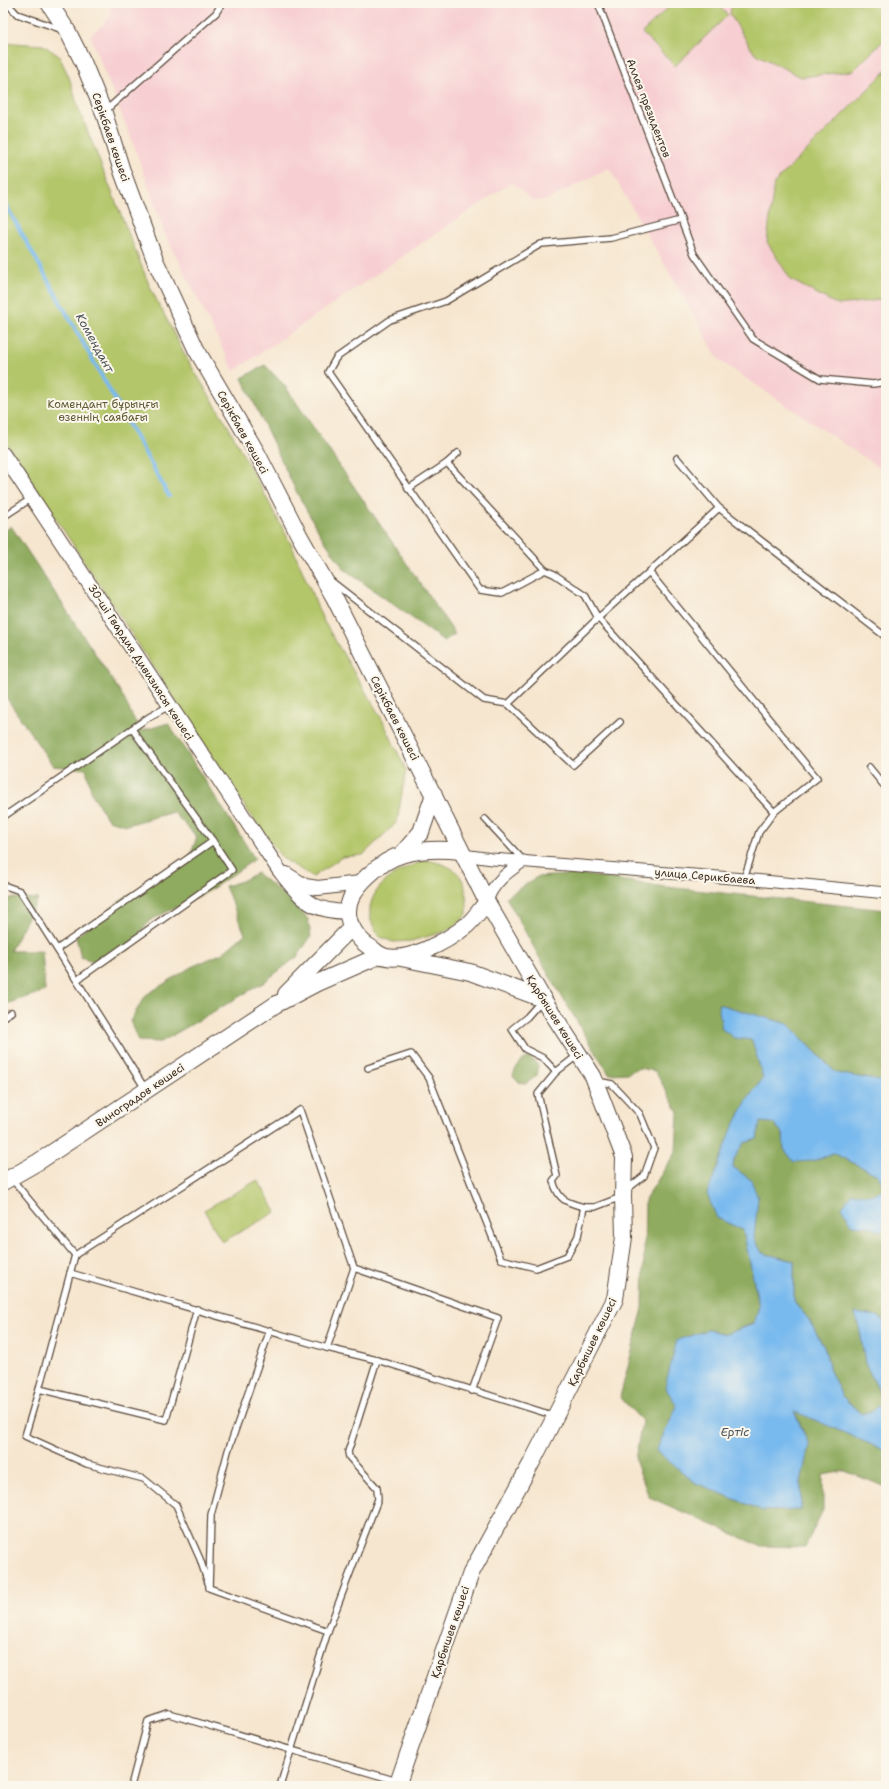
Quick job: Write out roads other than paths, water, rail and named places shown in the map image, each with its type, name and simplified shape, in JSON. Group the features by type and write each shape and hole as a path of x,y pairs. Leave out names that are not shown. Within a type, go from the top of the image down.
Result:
{"main road":[{"name":"Серікбаев көшесі","path":"49,3 68,32 83,62 104,112 122,171 156,260 196,348 257,453 434,794 462,853"},
{"path":"434,794 421,832 402,854 381,866 360,883 351,900 350,920 364,942 381,955 470,972 543,999"},
{"path":"402,854 439,849 462,853"},
{"name":"Қарбышев көшесі","path":"398,1784 470,1573 532,1462 615,1299 624,1237 624,1157 595,1080 543,999 487,902 462,853"},
{"path":"397,957 427,949 448,939 468,924 487,902"},
{"path":"275,1005 350,920"},
{"path":"275,1005 381,955"},
{"name":"Виноградов көшесі","path":"7,1180 275,1005"}],"street":[{"name":"30-ші Гвардия Дивизиясы көшесі","path":"3,454 279,870 297,892 312,906 350,920"},
{"name":"улица Серикбаева","path":"462,853 492,859 744,879 886,893"},
{"path":"487,902 492,888 503,876 524,861"},
{"path":"279,870 305,886 318,888 360,883"}],"lane":[{"path":"7,3 17,14 68,32"},
{"path":"104,112 216,13 221,3"},
{"name":"Аллея президентов","path":"598,3 694,254 753,339 820,379 873,384 886,382"},
{"path":"545,570 502,593 480,590 408,489 328,372 336,358 390,320 446,301 541,244 611,238 681,220"},
{"path":"408,489 447,463 458,453"},
{"path":"677,458 719,508 886,637"},
{"path":"447,463 545,570 554,574 585,595 598,618 774,812"},
{"path":"3,517 32,498"},
{"path":"508,704 598,618 719,508"},
{"path":"649,572 817,778 774,812 759,832 744,879"},
{"path":"320,573 484,700 508,704 573,765 620,722"},
{"path":"3,817 132,729 170,706"},
{"path":"77,980 232,870 213,841 132,729"},
{"path":"869,767 886,788"},
{"path":"485,819 524,861"},
{"path":"58,949 213,841"},
{"path":"3,884 20,891 146,1090"},
{"path":"543,999 527,1017 512,1029 525,1049 542,1058 556,1072"},
{"path":"3,1017 11,1012"},
{"path":"368,1068 411,1054 429,1078 501,1259 536,1268 568,1256 578,1236 584,1207"},
{"path":"579,1054 556,1072 538,1094 557,1176 553,1181 556,1192 565,1202 584,1207 595,1207 623,1194 644,1176 654,1148 640,1114 612,1084 595,1080"},
{"path":"210,1588 200,1559 176,1505 144,1479 87,1464 25,1436 40,1389 75,1255 300,1110 354,1268 327,1348"},
{"path":"7,1180 75,1255"},
{"path":"354,1268 498,1318 472,1391"},
{"path":"70,1273 270,1330 327,1348 377,1360 555,1416"},
{"path":"40,1389 166,1420 197,1309"},
{"path":"210,1588 211,1515 228,1451 270,1330"},
{"path":"280,1786 328,1631 378,1499 377,1488 349,1458 348,1452 377,1360"},
{"path":"210,1588 328,1631"},
{"path":"131,1786 148,1721 169,1714 291,1750 398,1784"}],"water":[{"name":"Ертіс","path":"718,1004 788,1024 836,1073 886,1082 886,1228 881,1231 867,1226 852,1225 842,1207 852,1193 870,1195 885,1189 878,1175 833,1153 813,1161 794,1162 784,1149 783,1133 772,1123 760,1122 757,1139 744,1143 734,1159 733,1167 751,1180 758,1198 754,1238 762,1253 794,1261 794,1301 809,1320 825,1349 830,1371 842,1396 861,1414 873,1411 884,1401 865,1363 860,1331 855,1313 878,1316 886,1323 886,1451 794,1411 809,1445 801,1482 801,1510 763,1511 696,1483 656,1451 677,1406 665,1387 677,1340 708,1330 726,1334 754,1324 759,1306 743,1230 717,1218 707,1194 732,1129 747,1100 763,1078 752,1040 734,1038 722,1029"}],"waterway":[{"name":"Комендант","path":"3,200 169,496"}],"park label":[{"name":"Комендант бұрыңғы өзеннің саябағы","path":"103,410"}]}
